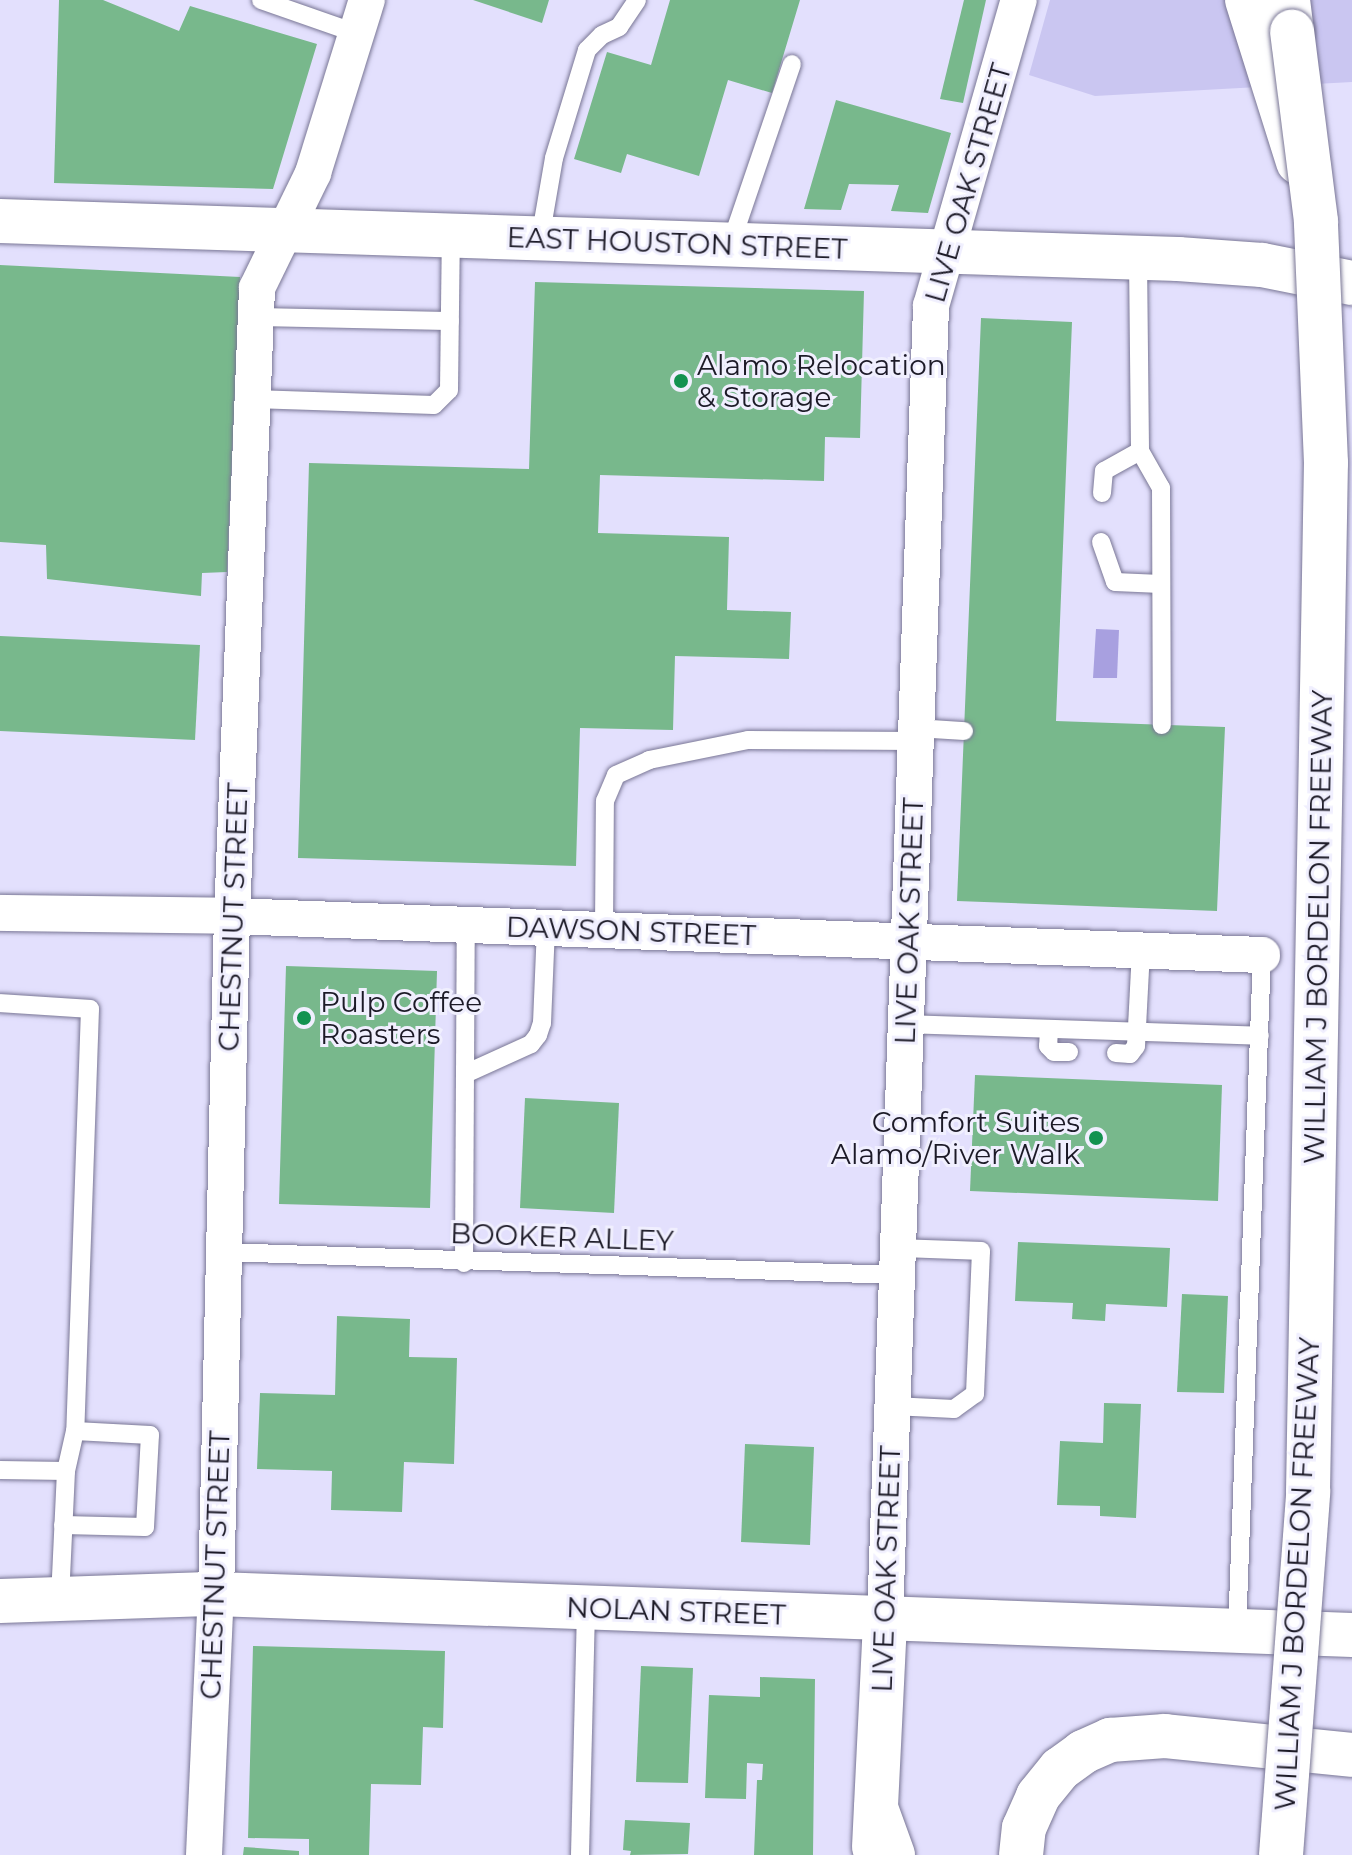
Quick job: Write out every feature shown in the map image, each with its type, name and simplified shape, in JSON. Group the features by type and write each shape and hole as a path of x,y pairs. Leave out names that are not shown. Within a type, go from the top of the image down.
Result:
{"main road":[{"name":"WILLIAM J BORDELON FREEWAY","path":"1271,17 1316,221 1326,463 1308,1492 1281,1855"},
{"name":"EAST HOUSTON STREET","path":"0,221 1138,258 1262,265 1352,283"},
{"name":"NOLAN STREET","path":"0,1601 216,1594 1352,1635"},
{"name":"LIVE OAK STREET","path":"874,1855 885,1618"},
{"path":"1021,1855 1024,1828 1038,1796 1060,1769 1083,1752 1110,1740 1165,1736 1352,1755"},
{"path":"876,1808 893,1855"}],"street":[{"name":"LIVE OAK STREET","path":"885,1618 931,306 944,252 1019,0"},
{"name":"CHESTNUT STREET","path":"204,1855 216,1594 232,916 257,288 313,173 362,16"},
{"name":"DAWSON STREET","path":"0,913 232,916 1262,955"}],"lane":[{"path":"261,0 362,16"},
{"path":"540,239 554,158 587,50 602,35 619,27 637,0"},
{"path":"730,245 792,64"},
{"path":"253,399 434,405 449,390 451,236"},
{"path":"1138,258 1140,451 1161,488 1162,725"},
{"path":"256,317 450,321"},
{"path":"1102,493 1104,471 1140,451"},
{"path":"1101,542 1115,582 1161,584"},
{"path":"604,930 605,801 616,775 649,760 748,740 964,731"},
{"path":"464,1263 466,925"},
{"path":"465,1074 531,1044 538,1035 542,1023 546,928"},
{"path":"1116,1053 1130,1054 1136,1046 1141,951"},
{"path":"1237,1632 1262,955"},
{"path":"0,1003 90,1009 75,1431 66,1471 60,1599"},
{"path":"904,1024 1260,1036"},
{"path":"1049,1029 1048,1046 1054,1052 1069,1052"},
{"name":"BOOKER ALLEY","path":"224,1252 464,1263 898,1261 981,1251 975,1394 954,1409 893,1406"},
{"path":"63,1525 145,1527 150,1435 75,1431"},
{"path":"0,1470 66,1471"},
{"path":"580,1855 586,1608"}],"shaded area":[{"path":"1050,0 1352,0 1352,82 1095,96 1029,75"},
{"path":"1096,629 1119,630 1117,678 1093,678"}],"building":[{"path":"59,0 103,0 179,31 190,6 317,44 273,189 54,183"},
{"path":"473,0 549,0 542,23"},
{"path":"670,0 800,0 772,93 728,80 699,176 627,154 621,173 574,159 607,52 651,65"},
{"path":"964,0 986,0 963,103 940,99"},
{"path":"836,100 951,133 928,213 891,211 899,185 849,184 841,210 804,209"},
{"path":"0,265 240,277 227,572 202,573 201,596 47,579 46,545 0,542"},
{"path":"535,282 864,291 860,438 825,437 824,481 600,475 598,533 729,537 727,610 791,612 789,659 675,656 673,730 580,728 576,866 298,858 309,463 529,469"},
{"path":"981,318 1072,322 1056,721 1225,727 1217,911 957,901"},
{"path":"0,636 200,645 195,740 0,731"},
{"path":"286,966 437,971 430,1208 279,1204"},
{"name":"Comfort Suites Alamo/River Walk","path":"975,1075 1222,1085 1218,1201 970,1191"},
{"path":"525,1098 619,1103 614,1213 520,1208"},
{"path":"1018,1242 1170,1248 1167,1307 1106,1304 1105,1321 1072,1319 1073,1303 1015,1301"},
{"path":"1182,1294 1228,1296 1224,1393 1177,1392"},
{"path":"337,1316 410,1319 409,1357 457,1358 454,1464 404,1462 402,1512 331,1510 332,1471 257,1469 260,1393 335,1395"},
{"path":"1104,1403 1141,1404 1136,1518 1100,1516 1100,1506 1057,1505 1060,1441 1103,1443"},
{"path":"745,1444 814,1447 810,1545 741,1542"},
{"path":"253,1646 445,1651 443,1728 423,1727 421,1785 371,1784 369,1855 309,1855 309,1839 248,1838"},
{"path":"641,1666 693,1668 688,1783 636,1782"},
{"path":"760,1677 815,1679 813,1855 754,1855 757,1780 762,1780 763,1764 747,1763 746,1799 705,1798 709,1695 760,1697"},
{"path":"625,1820 690,1823 688,1854 630,1855 631,1851 623,1850"},
{"path":"244,1847 299,1851 299,1855 243,1855"}],"place":[{"name":"Alamo Relocation & Storage","path":"681,381"},
{"name":"Pulp Coffee Roasters","path":"304,1018"},
{"name":"Comfort Suites Alamo/River Walk","path":"1096,1138"}]}
